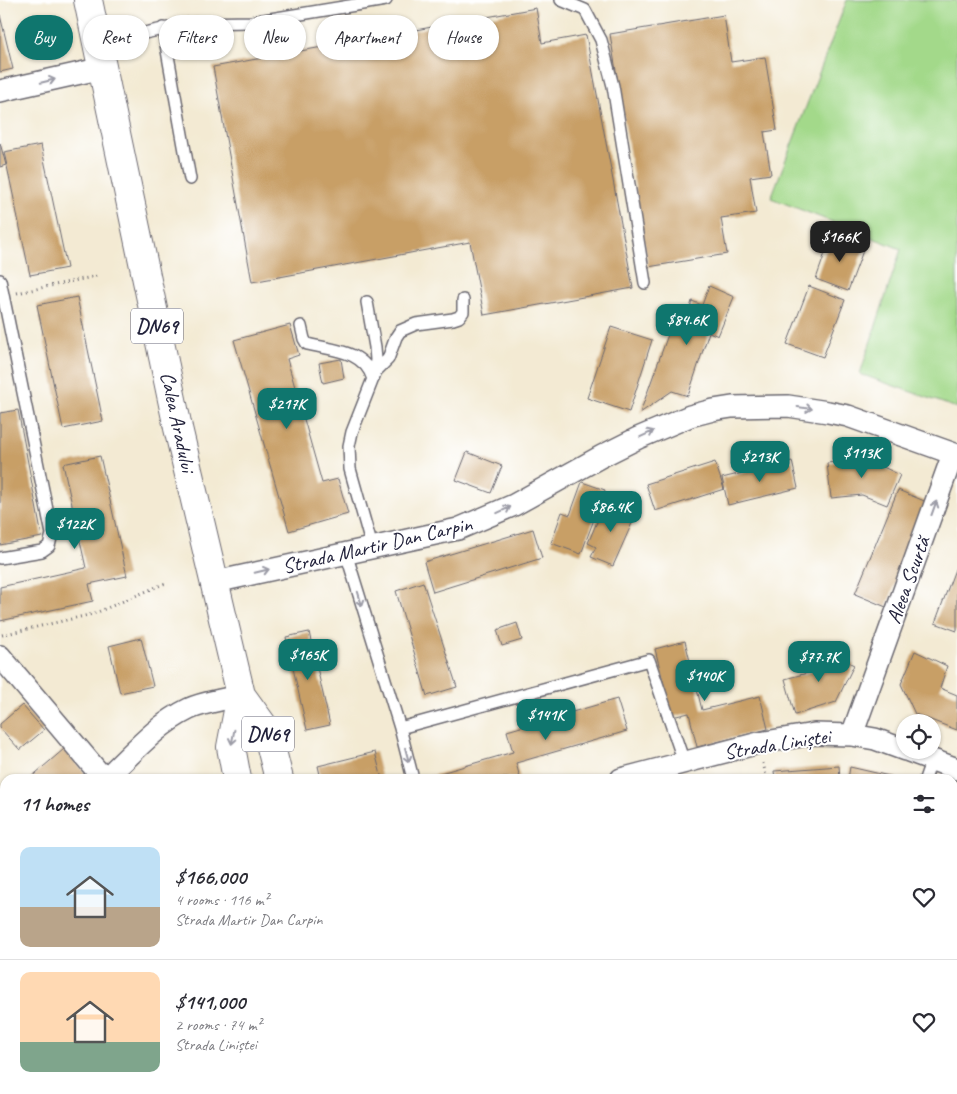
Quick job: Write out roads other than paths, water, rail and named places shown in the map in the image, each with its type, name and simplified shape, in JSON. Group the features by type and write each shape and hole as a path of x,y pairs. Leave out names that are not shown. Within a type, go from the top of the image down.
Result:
{"main road":[{"name":"Calea Aradului","path":"88,0 91,15"},
{"name":"Calea Aradului","path":"101,60 178,428 241,695 267,731 278,774"},
{"name":"Calea Aradului","path":"236,774 231,747 241,695"}],"street":[{"path":"0,92 89,60"},
{"name":"Strada Martir Dan Carpin","path":"215,582 372,547 436,535 484,519 514,505 631,441 690,416 713,410 732,407 788,406 828,412 848,416 955,455"},
{"name":"Aleea Scurtă","path":"852,735 955,455"},
{"path":"0,656 100,774"},
{"path":"109,774 174,717 191,708 241,695"},
{"name":"Strada Liniștei","path":"639,774 768,741 814,734 852,735 875,739 896,746"},
{"name":"Strada Liniștei","path":"916,759 928,769 957,769"}],"lane":[{"path":"234,22 252,22 386,0"},
{"path":"561,0 585,10 601,40 613,86 645,282"},
{"path":"169,60 190,179"},
{"path":"0,280 52,534 48,546 42,552 0,558"},
{"path":"372,547 349,458 352,432 376,371 388,359 400,331 416,324 453,320 459,317 463,312 462,300"},
{"path":"367,302 376,360 373,380"},
{"path":"300,326 307,344 337,350 361,360 370,371 373,380"},
{"path":"346,553 400,728 412,774"},
{"path":"400,728 649,660 684,762"}]}
